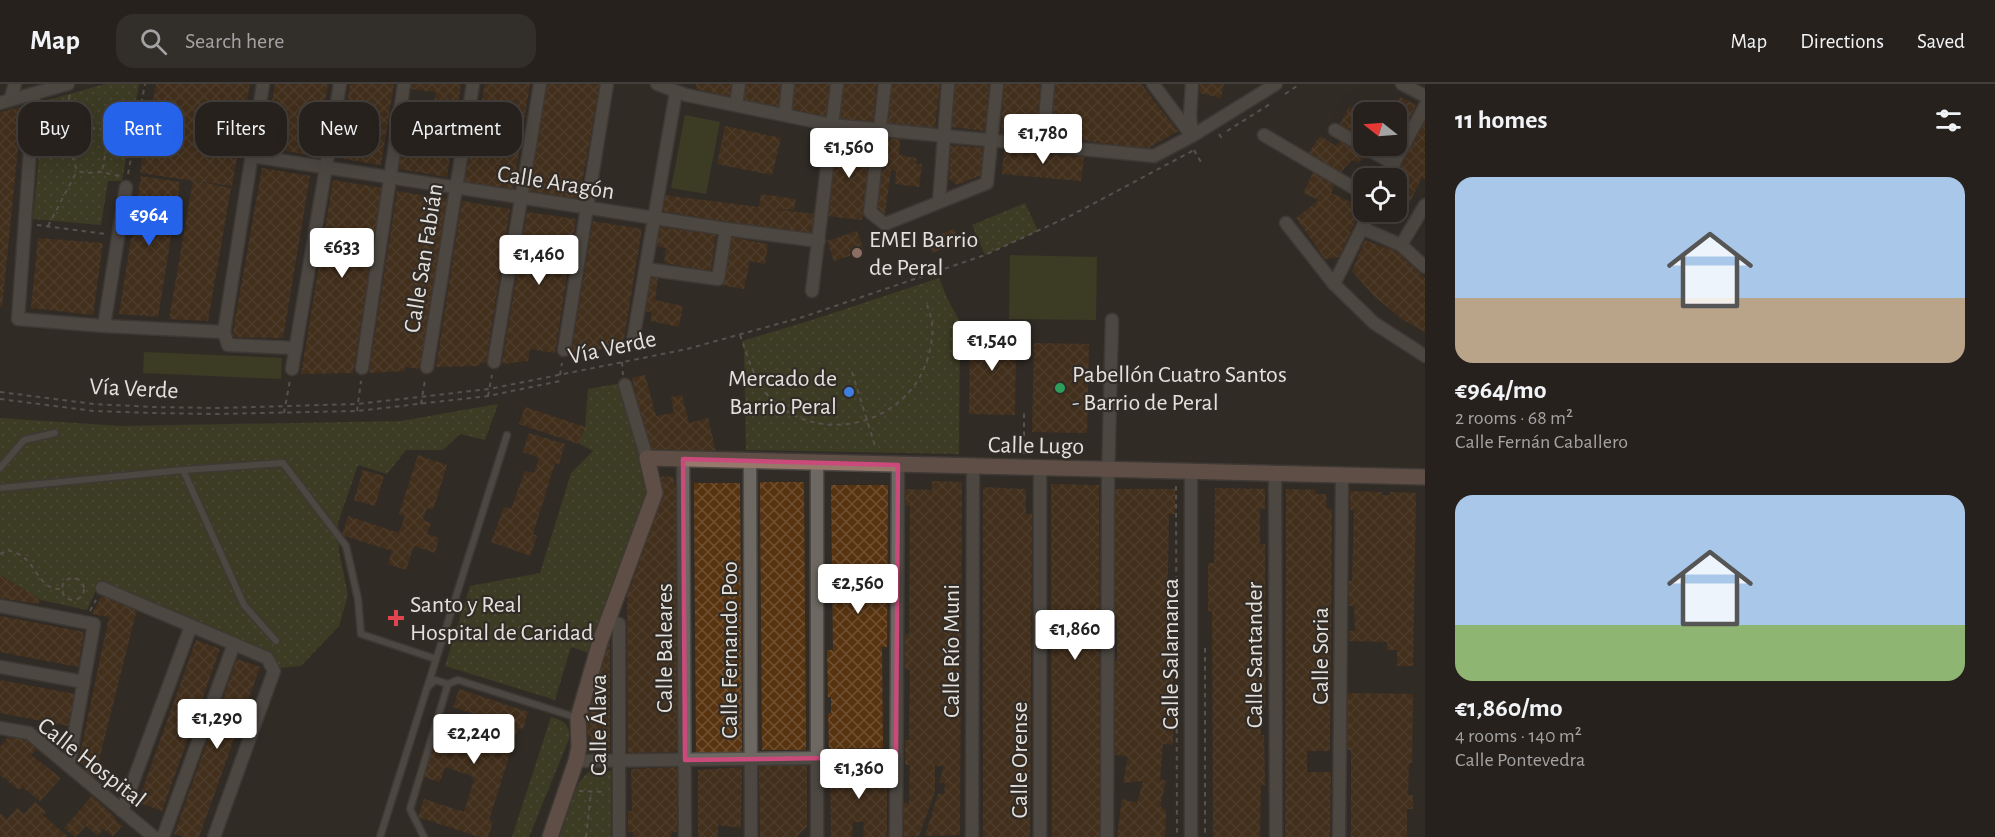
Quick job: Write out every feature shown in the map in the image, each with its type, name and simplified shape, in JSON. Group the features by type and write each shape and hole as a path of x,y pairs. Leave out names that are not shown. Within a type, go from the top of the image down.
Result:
{"street":[{"path":"5,102 15,84"},
{"path":"260,102 263,84"},
{"path":"292,369 340,84"},
{"path":"362,368 404,84"},
{"name":"Calle San Fabián","path":"427,368 473,84"},
{"path":"494,362 540,84"},
{"path":"564,350 607,84"},
{"path":"657,84 736,105 832,125 1154,156 1192,136 1276,84"},
{"path":"736,105 739,84"},
{"path":"785,115 788,84"},
{"path":"812,291 837,84"},
{"path":"885,84 870,212 885,224 987,183 997,84"},
{"path":"939,202 948,84"},
{"path":"1043,145 1048,84"},
{"path":"1153,84 1192,136"},
{"path":"1192,84 1190,115 1192,136"},
{"path":"1402,84 1425,96"},
{"path":"5,102 69,89"},
{"path":"633,340 654,218 683,90"},
{"path":"34,95 18,319 224,332"},
{"path":"1392,168 1425,106"},
{"path":"1335,130 1394,164"},
{"path":"1264,135 1353,188"},
{"path":"252,156 224,332 228,345 296,348"},
{"name":"Calle Aragón","path":"252,156 726,229 819,241"},
{"path":"104,326 126,187"},
{"path":"1401,245 1425,205"},
{"path":"1334,284 1365,222"},
{"path":"1286,223 1334,284 1374,323 1425,356"},
{"path":"1362,228 1401,245 1425,267"},
{"path":"646,269 718,279 726,229"},
{"path":"1107,837 1108,469 1112,320"},
{"path":"550,837 576,761 579,747 578,718 607,621 655,493 625,385"},
{"name":"Calle Lugo","path":"647,458 1425,477"},
{"name":"Calle Baleares","path":"683,459 686,837"},
{"name":"Calle Fernando Poo","path":"750,462 751,837"},
{"path":"817,463 817,837"},
{"path":"896,837 898,465"},
{"name":"Calle Río Muni","path":"972,837 973,466"},
{"name":"Calle Orense","path":"1040,467 1040,837"},
{"name":"Calle Salamanca","path":"1191,471 1191,837"},
{"name":"Calle Santander","path":"1275,473 1276,837"},
{"name":"Calle Soria","path":"1339,837 1342,475"},
{"path":"102,588 267,658 274,671 214,837"},
{"path":"0,606 90,623 84,682 69,764"},
{"name":"Calle Álava","path":"607,621 619,624 620,837"},
{"path":"122,811 191,626"},
{"path":"163,837 234,644"},
{"path":"0,667 84,682"},
{"name":"Calle Hospital","path":"0,728 29,733 154,837"},
{"path":"576,761 896,757"}],"lane":[{"path":"0,468 24,440 55,433"},
{"path":"380,837 507,435"},
{"path":"0,488 183,470 283,464 346,546 358,599 361,634 436,659"},
{"path":"183,470 244,605 276,641"},
{"path":"427,688 435,680 448,684 458,680 578,718"},
{"path":"424,837 410,809 448,684"}],"path":[{"path":"76,171 102,172 127,178 145,84"},
{"path":"91,128 110,131 102,172"},
{"name":"Vía Verde","path":"0,392 94,404 217,408 358,404 489,389 655,356 740,335 865,297 986,255 1072,215 1194,150 1202,164"},
{"path":"48,226 76,171 71,156"},
{"path":"25,224 117,236"},
{"path":"740,335 760,384 767,394 788,412 809,422 844,424 868,420 891,409 911,389 929,358 933,323 927,304"},
{"path":"488,396 494,362"},
{"path":"357,411 362,368"},
{"path":"421,404 427,368"},
{"path":"284,413 292,369"},
{"path":"852,372 877,451"},
{"name":"Vía Verde","path":"0,399 94,411 216,414 357,411 488,396 560,381"},
{"path":"1024,412 1024,467"},
{"path":"1176,483 1177,837"},
{"path":"0,554 8,550 23,556 44,583 55,590 62,589"},
{"path":"74,577 81,580 84,587 83,594 75,600 64,596 62,589 64,582 74,577"},
{"path":"90,623 102,588"},
{"path":"1205,649 1205,837"},
{"path":"578,786 576,791 611,792"},
{"path":"586,837 591,792"}],"highlighted area":[{"path":"683,459 898,465 896,757 685,760"}],"green space":[{"path":"105,84 139,84 136,102 103,102 103,156 126,156 122,181 108,181 101,225 33,219 39,156 91,156 91,102 44,101"},
{"path":"685,115 720,122 706,194 671,188"},
{"path":"1025,203 1038,231 985,255 972,225"},
{"path":"1010,255 1097,257 1096,320 1009,319"},
{"name":"Mercado de Barrio Peral","path":"939,278 960,322 959,454 746,450 742,341"},
{"path":"144,352 282,358 281,379 143,373"},
{"path":"622,383 649,491 613,585 592,654 571,647 555,700 445,666 470,586 540,573 571,473 593,451 579,444 585,427 588,389"},
{"path":"498,404 485,440 460,434 443,450 406,450 387,474 358,465 338,523 339,551 348,595 339,626 301,666 279,668 269,651 100,581 87,610 41,600 0,575 0,418 122,426 401,421"},
{"path":"551,717 565,724 569,730 569,739 529,837 512,837"},
{"path":"591,771 611,771 611,837 560,837 575,790 585,775"}],"building":[{"path":"156,84 250,84 247,102 195,102 195,156 237,156 232,186 196,181 231,188 208,321 169,319 193,181 140,173 143,156 183,156 183,102 153,102"},
{"path":"275,84 328,84 325,102 299,102 299,153 287,151 287,102 272,102"},
{"path":"350,84 394,84 381,165 338,158 338,156 379,156 379,102 347,102"},
{"path":"411,84 461,84 458,102 434,102 436,92 410,89"},
{"path":"485,84 530,84 522,134 522,102 482,102"},
{"path":"547,84 600,84 579,199 529,191"},
{"path":"696,84 734,84 732,97 696,89"},
{"path":"745,84 783,84 780,110 742,102"},
{"path":"794,84 831,84 828,117 792,109"},
{"path":"842,84 877,84 873,122 838,119"},
{"path":"892,84 940,84 935,128 888,123"},
{"path":"955,84 989,84 985,131 952,127"},
{"path":"1004,84 1040,84 1036,136 1001,133"},
{"path":"1053,84 1141,84 1178,131 1147,149 1049,136"},
{"path":"1200,84 1224,84 1221,98 1200,93"},
{"path":"1400,97 1416,105 1407,123 1407,102 1397,102"},
{"path":"1349,107 1353,109 1353,134 1339,126"},
{"path":"18,108 18,148 2,307 0,307 0,112"},
{"path":"1425,120 1425,180 1422,178 1407,208 1407,168 1399,168"},
{"path":"725,126 781,138 772,175 717,164"},
{"path":"1320,136 1336,146 1342,139 1353,146 1353,156 1364,156 1358,163 1352,160 1340,173 1307,155"},
{"path":"836,138 871,143 862,220 827,216"},
{"path":"885,138 900,139 899,155 916,158 916,164 922,164 919,187 895,184 896,171 891,170 885,214 876,207"},
{"path":"951,145 985,148 982,175 957,185 949,179"},
{"path":"1004,150 1084,157 1081,181 1002,174"},
{"path":"399,156 450,156 447,177 397,169"},
{"path":"468,156 518,156 513,190 464,182"},
{"path":"262,168 310,176 283,338 232,337"},
{"path":"1314,171 1335,184 1331,193 1353,203 1353,222 1355,222 1339,257 1325,259 1296,218 1319,200 1303,193"},
{"path":"141,176 180,182 158,317 119,314"},
{"path":"333,180 382,188 353,373 301,374"},
{"path":"397,191 447,199 420,369 405,367 404,371 369,373"},
{"path":"761,194 796,199 794,210 773,209 816,214 814,236 662,211 664,195 759,207"},
{"path":"462,201 510,209 486,363 481,362 479,366 436,367"},
{"path":"527,212 576,219 555,353 530,349 528,361 502,364"},
{"path":"593,221 642,229 623,345 571,355"},
{"path":"658,227 716,234 711,271 664,263 666,248 655,246"},
{"path":"954,229 959,242 932,253 927,240"},
{"path":"857,231 864,251 834,261 827,241"},
{"path":"730,237 768,244 765,264 750,261 744,289 721,285"},
{"path":"38,238 103,243 93,315 31,308"},
{"path":"1365,240 1397,252 1425,278 1425,332 1403,320 1374,296 1352,271"},
{"path":"650,276 658,278 655,300 683,306 679,327 651,321 652,312 644,311"},
{"path":"970,328 1016,329 1015,415 969,414"},
{"name":"Pabellón Cuatro Santos - Barrio de Peral","path":"1034,343 1089,344 1087,433 1032,432"},
{"path":"645,375 656,416 674,413 671,397 682,395 689,423 708,418 716,452 650,452 632,378"},
{"path":"525,407 585,427 579,444 519,424"},
{"path":"529,433 565,444 559,464 555,463 533,534 537,536 530,556 491,542 504,507 511,509 525,471 534,473 539,458 523,452"},
{"path":"418,455 447,465 433,510 427,508 423,520 431,523 427,534 439,538 435,553 414,546 406,570 388,564 392,551 342,535 348,516 399,533 405,516 399,514"},
{"path":"363,470 384,476 375,506 354,500"},
{"path":"656,476 673,477 676,490 677,749 675,752 630,753 628,751 627,587 631,586 661,494"},
{"path":"932,481 962,482 960,835 925,836 938,794 944,794 945,783 939,783 944,766 935,766 935,791 919,836 904,837 903,803 909,803 910,765 905,765 905,740 909,740 910,670 905,669 905,634 909,634 910,506 905,506 906,489 932,490"},
{"path":"760,482 804,482 806,750 762,750"},
{"path":"694,483 740,483 742,752 696,752"},
{"path":"1051,484 1099,485 1100,837 1052,837"},
{"path":"831,485 888,485 887,647 882,647 883,748 829,749 828,713 831,713 831,697 828,697 827,650 833,650"},
{"path":"983,487 1026,489 1026,514 1032,514 1030,837 983,837"},
{"path":"1215,488 1265,489 1265,509 1260,509 1260,544 1265,544 1265,706 1257,706 1257,721 1261,722 1261,735 1264,735 1265,785 1261,785 1260,837 1213,837 1212,611 1208,612 1208,563 1214,563"},
{"path":"1113,489 1175,489 1175,514 1169,514 1167,623 1169,662 1173,662 1173,745 1163,744 1160,779 1166,781 1160,806 1166,811 1165,837 1117,837 1122,799 1137,803 1143,781 1123,783 1128,757 1112,754 1113,661 1117,661 1117,621 1112,621"},
{"path":"1286,489 1315,490 1315,494 1326,494 1327,509 1332,509 1330,751 1307,751 1307,772 1331,772 1330,837 1285,837"},
{"path":"1350,491 1382,492 1382,495 1390,495 1390,492 1416,493 1413,666 1397,666 1397,650 1387,650 1387,642 1349,641 1349,631 1355,631 1354,606 1349,606 1348,581 1352,581 1354,510 1350,510"},
{"path":"0,575 41,600 38,604 0,598"},
{"path":"102,595 137,609 94,780 84,774 87,765 78,763 109,617 92,614"},
{"path":"0,616 84,632 78,667 0,652"},
{"path":"196,640 220,649 162,811 138,802"},
{"path":"606,642 610,642 610,752 604,752 590,739 587,732 589,704"},
{"path":"237,659 260,667 199,837 174,834"},
{"path":"0,680 75,694 68,726 0,713"},
{"path":"459,689 528,712 523,729 518,728 489,820 493,822 488,837 479,837 418,817 424,799 464,812 474,780 471,776 445,767 440,782 423,777 440,726 456,731 451,747 479,755 483,753 493,720 453,707"},
{"path":"1347,693 1413,694 1412,763 1409,763 1408,795 1413,795 1413,809 1407,809 1407,837 1351,837 1351,750 1347,750"},
{"path":"11,734 25,738 37,748 31,755 61,778 40,801 22,787 19,790 0,775 0,747"},
{"path":"759,766 807,766 807,827 796,837 760,837"},
{"path":"830,766 887,766 887,837 863,837 864,822 853,822 852,837 831,837"},
{"path":"677,767 677,832 672,832 671,837 633,837 633,832 628,832 628,811 632,811 631,769"},
{"path":"742,767 741,828 718,825 718,837 698,837 698,770"},
{"path":"92,796 122,826 113,836 103,829 98,836 86,826 75,837 64,828"},
{"path":"35,802 46,812 43,815 68,837 0,837 0,813 7,819 17,808 24,814"}],"place":[{"name":"EMEI Barrio de Peral","path":"857,253"},
{"name":"Pabellón Cuatro Santos - Barrio de Peral","path":"1060,388"},
{"name":"Mercado de Barrio Peral","path":"849,392"},
{"name":"Santo y Real Hospital de Caridad","path":"396,618"}]}
